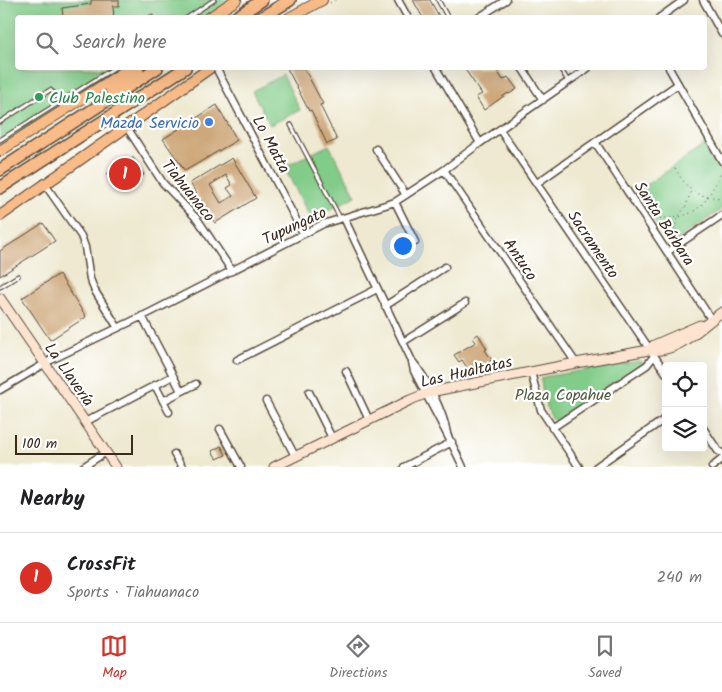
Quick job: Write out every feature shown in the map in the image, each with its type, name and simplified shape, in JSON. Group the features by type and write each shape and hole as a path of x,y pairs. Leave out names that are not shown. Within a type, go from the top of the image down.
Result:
{"highway":[{"path":"240,15 262,0"},
{"path":"266,15 290,0"},
{"path":"80,120 136,70"},
{"path":"0,170 80,120 154,70"},
{"path":"0,188 182,70"}],"main road":[{"path":"214,15 236,0"},
{"path":"296,15 322,0"},
{"path":"0,151 62,107 127,70"},
{"path":"0,216 207,70"}],"street":[{"path":"398,0 406,15"},
{"path":"489,15 506,0"},
{"path":"663,15 684,0"},
{"path":"703,0 722,34"},
{"name":"Lo Matta","path":"217,70 304,233"},
{"path":"437,70 480,143"},
{"path":"523,70 543,100"},
{"name":"Tupungato","path":"0,390 44,363 232,271 304,233 323,224 395,202 444,170 585,70"},
{"path":"670,70 722,161"},
{"path":"537,183 678,84"},
{"name":"Tiahuanaco","path":"126,126 163,183 198,220 232,271"},
{"name":"Sacramento","path":"500,130 662,367"},
{"name":"Santa Bárbara","path":"595,142 711,319"},
{"path":"376,149 406,195"},
{"name":"Antuco","path":"444,170 576,363"},
{"path":"44,184 81,236 85,247 90,279 95,291 118,328"},
{"path":"395,202 415,242"},
{"path":"667,252 722,215"},
{"path":"342,218 412,361 414,371 428,393 440,424 452,442 463,467"},
{"path":"385,306 445,266"},
{"path":"237,360 377,289"},
{"name":"La Llavería","path":"0,298 3,310 44,363 116,467"},
{"path":"403,342 465,303"},
{"name":"Las Hualtatas","path":"552,428 647,365 654,345 722,312"},
{"path":"142,316 181,392"},
{"name":"Las Hualtatas","path":"274,467 285,464 294,456 428,393 576,363 652,353"},
{"path":"346,371 369,420"},
{"path":"531,372 539,405 552,428 579,467"},
{"path":"85,422 173,376"},
{"path":"163,401 196,384"},
{"path":"155,385 169,412"},
{"path":"309,392 332,438"},
{"path":"266,401 294,456"},
{"path":"596,467 662,421"},
{"path":"220,429 241,467"},
{"path":"707,434 718,451 722,453"},
{"path":"404,467 452,442"},
{"path":"82,467 106,452"},
{"path":"174,454 182,467"},
{"path":"712,467 722,459"}],"lane":[{"path":"192,15 214,0"},
{"path":"438,0 446,15"},
{"path":"0,140 62,107 111,70"},
{"path":"561,70 568,82"},
{"path":"0,122 50,90 62,107"},
{"path":"291,125 342,218"},
{"path":"0,287 18,276"}],"path":[{"path":"675,168 683,183 691,191 708,197 722,198"},
{"path":"647,221 678,217 692,213 702,207 722,172"},
{"path":"667,252 678,217 686,206 691,191"}],"green space":[{"name":"Club Palestino","path":"0,0 235,0 209,15 15,15 15,70 121,70 0,146"},
{"path":"283,75 300,110 270,125 252,91"},
{"path":"706,144 722,170 722,209 673,243 667,241 636,192"},
{"path":"329,145 356,196 311,219 284,167"},
{"name":"Plaza Copahue","path":"641,361 644,364 555,423 543,397 541,379 543,377"}],"building":[{"path":"91,0 119,0 119,6 113,6 114,15 63,15 62,8 91,4"},
{"path":"413,0 430,0 438,15 421,15"},
{"path":"288,70 305,70 323,104 320,105 337,140 327,144 311,110 309,111"},
{"path":"465,70 496,70 503,80 508,77 517,89 484,110 476,97 482,94"},
{"name":"Mazda Servicio","path":"217,105 237,140 185,171 163,139"},
{"path":"133,158 144,175 118,191 107,174"},
{"path":"232,158 256,198 215,223 190,183","holes":["226,175 232,185 227,188 233,196 221,203 210,185"]},
{"path":"43,223 55,241 0,276 0,251"},
{"path":"59,274 86,317 50,340 22,298"},
{"path":"478,334 492,360 477,369 474,365 468,369 462,360 459,362 454,355 476,342 473,338"},
{"path":"221,446 226,455 217,459 212,451"}],"place":[{"name":"Club Palestino","path":"39,97"},
{"name":"Mazda Servicio","path":"209,122"},
{"name":"CrossFit","path":"125,174"}]}
